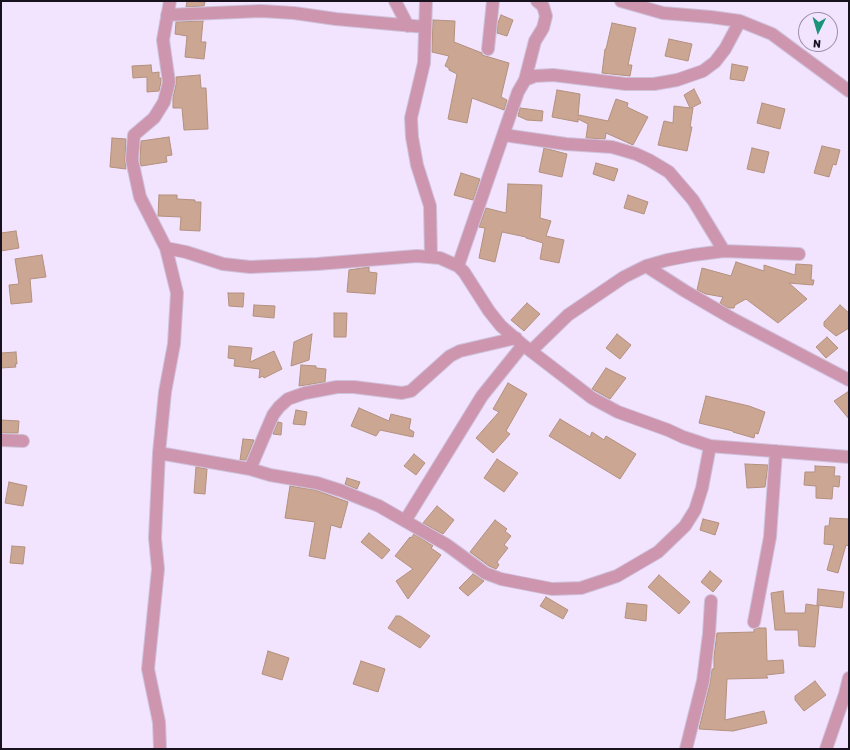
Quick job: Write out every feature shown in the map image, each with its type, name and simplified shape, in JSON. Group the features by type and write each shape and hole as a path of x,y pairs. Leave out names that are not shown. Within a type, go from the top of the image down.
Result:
{"street":[{"path":"160,749 159,722 148,669 158,569 155,538 159,453 165,392 174,344 177,293 166,248 140,197 132,160 134,135 154,118 164,102 169,82 163,40 170,1"},
{"path":"395,1 408,26"},
{"path":"426,1 424,63 411,118 412,137 417,165 430,206 431,257"},
{"path":"488,49 493,1"},
{"path":"458,266 518,92 525,80 535,41 543,28 546,16 545,11 543,6 537,1"},
{"path":"621,1 663,12 740,21 772,34 849,91"},
{"path":"167,15 261,6 294,13 336,19 425,27"},
{"path":"525,80 535,76 553,75 626,84 654,84 677,80 703,71 715,62 725,49 740,21"},
{"path":"504,135 566,144 612,147 636,154 649,160 669,172 692,200 724,251"},
{"path":"166,248 186,252 223,264 250,267 317,264 417,256 440,258 458,266 468,277 489,311 501,326 523,345 592,398 618,412 710,446 849,457"},
{"path":"405,521 482,396 523,345 624,277 646,266 693,255 724,251 799,254"},
{"path":"646,266 685,291 733,318 849,380"},
{"path":"250,469 273,415 288,399 305,393 337,387 354,387 402,393 411,391 450,356 460,351 523,345"},
{"path":"1,440 23,441"},
{"path":"159,453 250,469 270,475 317,483 342,491 379,506 447,546 485,573 501,579 552,589 581,588 616,576 658,552 685,526 696,510 710,446"},
{"path":"754,622 770,537 776,451"},
{"path":"686,749 703,681 709,634 711,601"},
{"path":"826,749 849,678"}],"building":[{"path":"187,1 205,2 204,6 186,7"},
{"path":"501,15 513,20 507,36 497,33"},
{"path":"433,20 455,21 454,42 482,53 482,55 509,63 501,97 507,100 504,110 472,98 467,123 448,119 457,74 445,66 449,56 432,52"},
{"path":"203,21 201,42 206,42 204,59 185,57 187,36 175,34 176,22"},
{"path":"612,23 636,28 628,65 632,65 630,76 602,73 605,49"},
{"path":"669,39 692,44 688,61 665,56"},
{"path":"732,64 748,67 744,81 730,79"},
{"path":"151,65 152,73 159,72 161,82 159,91 147,92 147,77 133,78 132,66"},
{"path":"200,75 201,88 206,88 208,129 184,130 182,108 173,108 176,77"},
{"path":"694,89 701,103 691,108 693,108 690,127 692,127 687,151 658,145 664,121 673,123 674,106 690,108 684,95"},
{"path":"557,90 580,94 578,116 608,121 616,99 628,103 627,107 648,117 633,145 606,133 605,139 586,138 588,124 578,119 578,122 552,117"},
{"path":"762,103 785,109 780,129 757,123"},
{"path":"520,108 543,111 542,121 527,120 518,116"},
{"path":"169,137 172,155 166,156 167,162 141,166 141,141"},
{"path":"112,138 126,139 126,169 110,167"},
{"path":"822,146 840,150 836,165 833,164 829,177 814,173"},
{"path":"544,148 567,154 562,177 539,172"},
{"path":"752,148 769,152 764,173 747,169"},
{"path":"596,163 618,169 614,181 593,174"},
{"path":"461,173 480,179 473,200 454,195"},
{"path":"508,184 542,185 540,218 551,221 546,236 564,240 559,263 540,259 543,243 526,237 502,232 495,262 479,258 485,228 479,227 486,208 506,213"},
{"path":"159,195 177,195 177,199 195,200 195,202 201,202 200,231 180,230 181,217 158,216"},
{"path":"628,195 648,202 644,214 624,208"},
{"path":"16,231 19,248 1,251 1,233"},
{"path":"42,255 46,277 30,279 32,302 11,304 9,285 19,284 15,259"},
{"path":"736,262 764,271 764,265 795,275 796,264 812,265 811,280 814,280 813,285 789,283 807,299 778,323 746,299 735,305 734,308 728,308 720,303 723,297 706,294 697,290 702,268 731,276"},
{"path":"369,267 369,272 377,273 375,294 347,292 349,270"},
{"path":"228,293 244,293 243,307 229,306"},
{"path":"527,303 540,314 524,331 511,320"},
{"path":"254,305 275,306 274,318 253,316"},
{"path":"840,305 849,313 849,328 836,336 824,326 824,322"},
{"path":"334,313 347,313 346,337 334,337"},
{"path":"312,334 309,360 291,366 294,342"},
{"path":"617,334 631,345 620,359 606,348"},
{"path":"827,337 838,348 826,358 816,347"},
{"path":"229,346 252,348 250,362 274,351 282,369 264,378 263,376 259,378 260,369 234,366 235,359 228,358"},
{"path":"16,352 16,367 1,368 1,353"},
{"path":"301,365 316,366 316,368 326,369 325,382 299,386"},
{"path":"606,368 626,378 610,399 592,389"},
{"path":"508,383 527,394 506,431 510,434 493,453 476,438 499,412 493,409"},
{"path":"849,391 849,419 834,401"},
{"path":"706,396 749,406 765,412 758,434 755,433 754,438 733,431 699,423"},
{"path":"359,408 389,421 391,414 411,419 409,429 414,432 413,437 380,430 376,436 351,426"},
{"path":"296,410 307,412 305,425 293,424"},
{"path":"560,419 590,437 592,432 604,440 606,436 636,454 620,479 549,436"},
{"path":"1,420 19,421 18,433 1,433"},
{"path":"278,422 282,423 281,435 273,434"},
{"path":"243,439 254,440 246,460 240,460"},
{"path":"414,454 425,463 416,475 404,466"},
{"path":"497,459 518,473 504,492 484,478"},
{"path":"745,464 768,465 765,487 747,488"},
{"path":"815,466 835,467 834,476 840,476 839,487 833,486 832,499 816,498 816,486 804,485 805,472 815,472"},
{"path":"196,467 207,469 205,494 194,493"},
{"path":"347,478 360,482 357,489 345,484"},
{"path":"9,482 27,486 23,506 5,503"},
{"path":"290,486 315,490 348,502 341,528 331,525 325,559 309,556 315,522 285,518"},
{"path":"437,506 454,520 443,534 423,523"},
{"path":"830,518 849,519 849,546 846,545 838,573 827,570 834,545 824,544 825,526 829,526"},
{"path":"703,519 719,523 715,535 700,530"},
{"path":"495,520 507,529 505,531 511,536 504,545 508,548 497,562 499,565 496,569 489,566 470,552"},
{"path":"369,533 390,550 382,559 361,542"},
{"path":"414,534 433,546 431,548 441,555 408,599 396,581 413,569 395,556"},
{"path":"12,546 25,547 23,564 10,563"},
{"path":"710,571 722,581 713,592 701,582"},
{"path":"473,574 484,581 468,596 459,588"},
{"path":"659,575 690,602 679,614 648,587"},
{"path":"818,589 844,592 842,608 817,605"},
{"path":"783,591 785,613 805,613 806,604 819,606 815,647 799,646 798,630 775,630 771,593"},
{"path":"546,597 568,610 563,619 540,606"},
{"path":"627,603 647,605 646,621 625,618"},
{"path":"396,616 400,616 430,636 420,648 388,628"},
{"path":"766,628 767,661 783,660 784,673 766,675 768,678 727,679 725,720 764,711 767,723 733,731 699,729 712,669 714,669 717,633 754,632 754,629"},
{"path":"268,651 289,658 282,680 262,674"},
{"path":"361,661 385,669 378,692 353,684"},
{"path":"815,681 826,695 804,711 795,700 795,696"}]}
